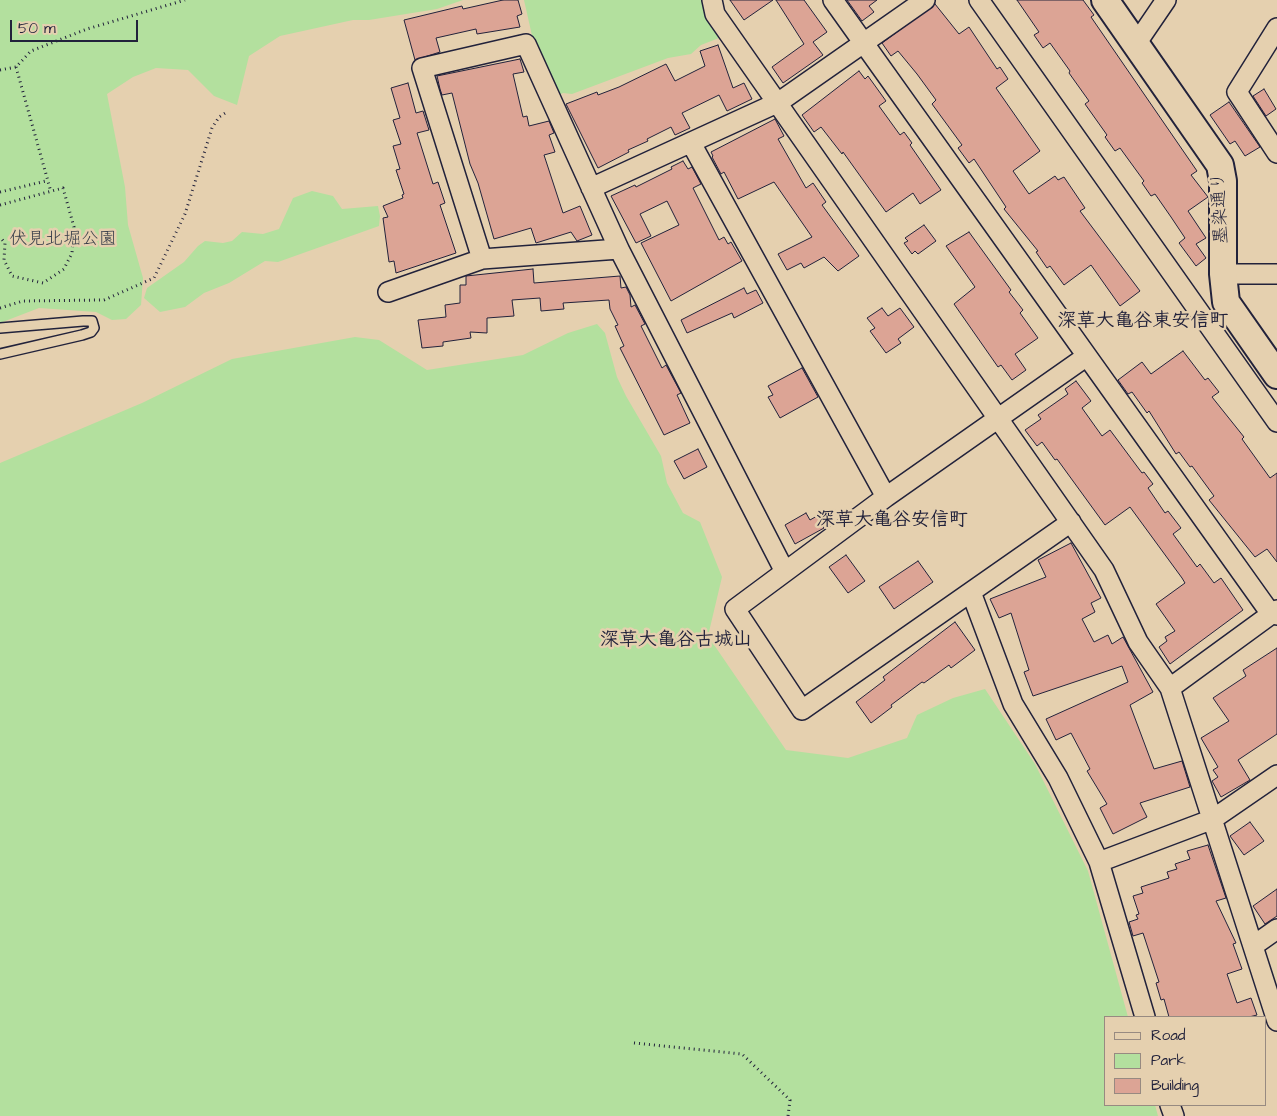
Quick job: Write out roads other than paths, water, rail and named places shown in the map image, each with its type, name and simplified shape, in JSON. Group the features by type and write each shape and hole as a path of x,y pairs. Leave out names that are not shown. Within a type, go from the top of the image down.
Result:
{"street":[{"path":"712,0 715,14 779,102 1104,570 1138,642 1170,688 1277,1020"},
{"path":"833,0 1087,356 1275,613 1170,688"},
{"path":"591,188 779,102 925,0"},
{"path":"979,0 1277,422"},
{"name":"墨染通り","path":"1105,0 1220,164 1223,181 1223,274 1226,302 1277,375"},
{"path":"1136,44 1166,0"},
{"path":"1277,28 1237,92 1277,153"},
{"path":"482,259 422,68 526,44 619,249 784,570"},
{"path":"691,143 886,496"},
{"path":"388,292 482,259 619,249"},
{"path":"1223,274 1277,274"},
{"path":"1070,522 802,710 735,608 886,496 998,416 1087,356"},
{"path":"971,592 1013,704 1058,778 1099,862 1145,1016"},
{"path":"1099,862 1213,819 1277,775"},
{"path":"1253,946 1277,929"}],"lane":[{"path":"0,328 83,321 92,322 94,328 91,332 82,335 0,354"}],"district":[{"name":"深草大亀谷東安信町","path":"1143,322"},
{"name":"深草大亀谷安信町","path":"892,521"},
{"name":"深草大亀谷古城山","path":"676,641"}],"park label":[{"name":"伏見北堀公園","path":"63,240"}]}
